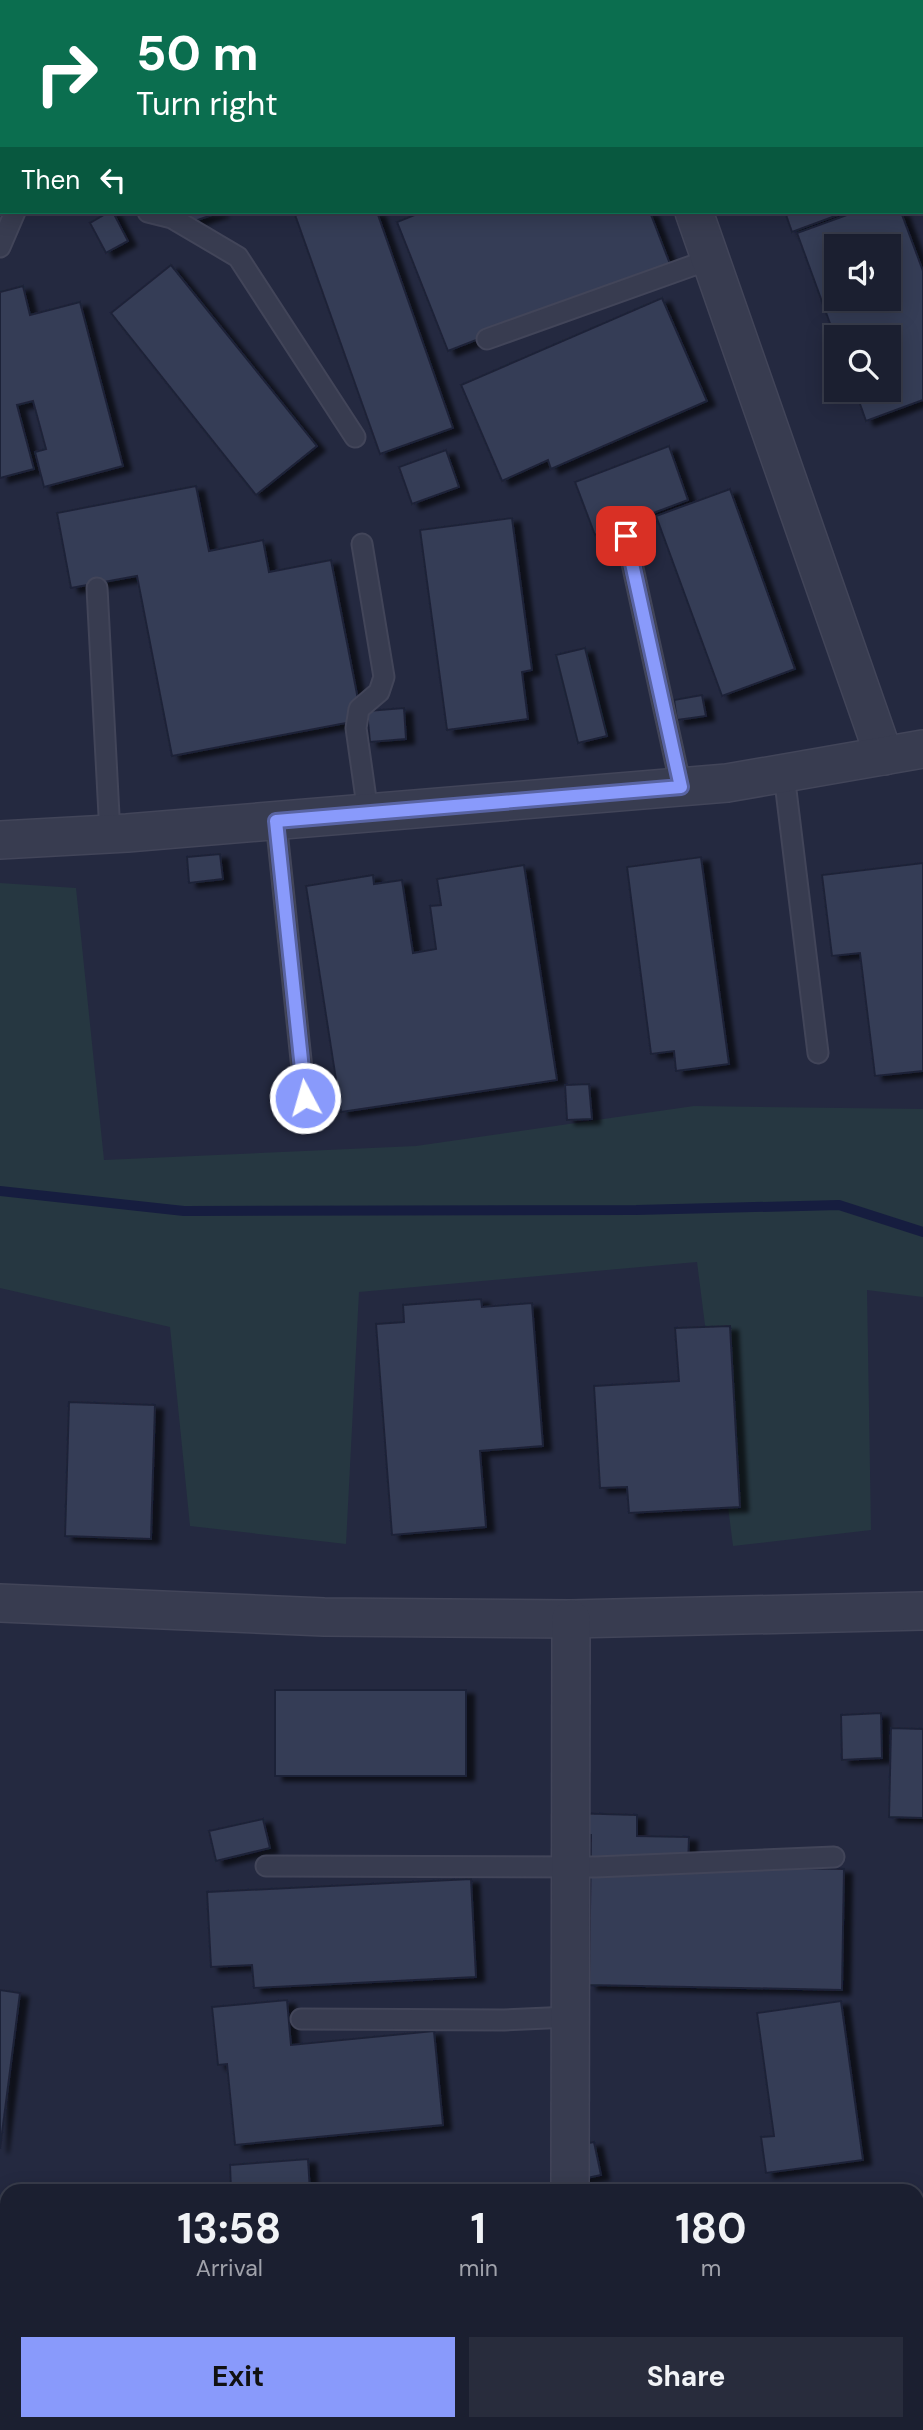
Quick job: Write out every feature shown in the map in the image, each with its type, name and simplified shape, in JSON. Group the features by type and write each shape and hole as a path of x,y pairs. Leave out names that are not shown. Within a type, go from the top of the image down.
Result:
{"street":[{"path":"695,214 884,756"},
{"path":"0,840 276,821 727,783 923,750"},
{"path":"0,1603 324,1617 571,1619 923,1611"},
{"path":"570,2184 571,1619"}],"lane":[{"path":"0,247 14,214"},
{"path":"156,214 172,218 238,257 355,437"},
{"path":"486,339 711,260"},
{"path":"626,536 681,787"},
{"path":"362,544 384,677 379,692 359,709 356,728 368,813"},
{"path":"97,588 110,834"},
{"path":"784,774 818,1053"},
{"path":"276,821 305,1098"},
{"path":"266,1866 570,1867 834,1857"},
{"path":"301,2019 504,2020 570,2017"}],"shaded area":[{"path":"0,883 76,888 104,1160 416,1146 694,1106 923,1109 923,1297 867,1290 871,1530 733,1546 697,1262 359,1292 346,1544 190,1526 170,1327 0,1288"}],"building":[{"path":"106,214 114,214 128,241 106,253 90,223"},
{"path":"176,214 215,214 180,226"},
{"path":"295,214 378,214 453,428 380,454"},
{"path":"417,214 651,214 670,264 448,351 397,222"},
{"path":"786,214 841,214 792,232"},
{"path":"849,214 902,214 923,271 923,400 866,421 859,402 901,402 901,325 831,325 825,311 901,311 901,234 824,234 824,307 797,233"},
{"path":"171,265 317,446 256,495 111,313"},
{"path":"23,286 30,315 80,302 123,466 44,487 35,452 46,449 33,401 17,405 34,469 0,478 0,292"},
{"path":"662,298 707,401 551,469 548,460 502,481 461,385"},
{"path":"669,446 688,500 595,535 575,482"},
{"path":"446,450 459,487 412,504 399,467"},
{"path":"196,486 209,551 263,540 269,572 331,560 362,720 172,756 137,576 71,588 57,513"},
{"path":"730,489 795,669 722,696 656,516"},
{"path":"512,518 532,670 522,672 528,719 447,730 420,530"},
{"path":"585,648 607,736 578,743 556,655"},
{"path":"702,695 706,716 677,720 674,700"},
{"path":"404,708 406,739 370,742 367,711"},
{"path":"220,854 223,879 189,883 187,857"},
{"path":"701,857 729,1064 676,1071 674,1051 651,1054 627,867"},
{"path":"923,863 923,1071 875,1076 860,953 832,956 822,875"},
{"path":"524,865 557,1080 341,1112 306,886 373,875 374,884 402,880 413,953 436,949 430,906 441,905 437,879"},
{"path":"589,1084 592,1119 567,1120 565,1085"},
{"path":"481,1299 482,1307 532,1303 543,1446 480,1451 486,1527 392,1535 376,1324 404,1322 403,1305"},
{"path":"730,1326 740,1507 629,1513 627,1487 600,1488 594,1386 679,1381 675,1328"},
{"path":"69,1402 155,1405 151,1539 65,1536"},
{"path":"275,1690 466,1690 466,1776 275,1776"},
{"path":"881,1713 882,1758 842,1760 841,1715"},
{"path":"891,1728 923,1729 923,1818 889,1817"},
{"path":"570,1813 637,1815 637,1836 689,1837 688,1866 844,1869 842,1990 589,1985 591,1835 569,1834"},
{"path":"263,1819 270,1848 216,1861 209,1831"},
{"path":"471,1879 476,1977 254,1988 252,1965 211,1967 207,1892"},
{"path":"0,1990 20,1993 0,2149"},
{"path":"287,2000 291,2045 434,2031 443,2125 235,2145 227,2064 218,2065 212,2007"},
{"path":"841,2001 863,2160 766,2173 761,2137 774,2136 757,2013"},
{"path":"594,2142 601,2175 569,2182 562,2148"},
{"path":"308,2159 310,2184 231,2184 230,2165"}],"waterway":[{"path":"0,1191 184,1211 636,1210 839,1205 923,1232"}],"route":[{"path":"305,1098 276,821 681,787 626,536"}]}
